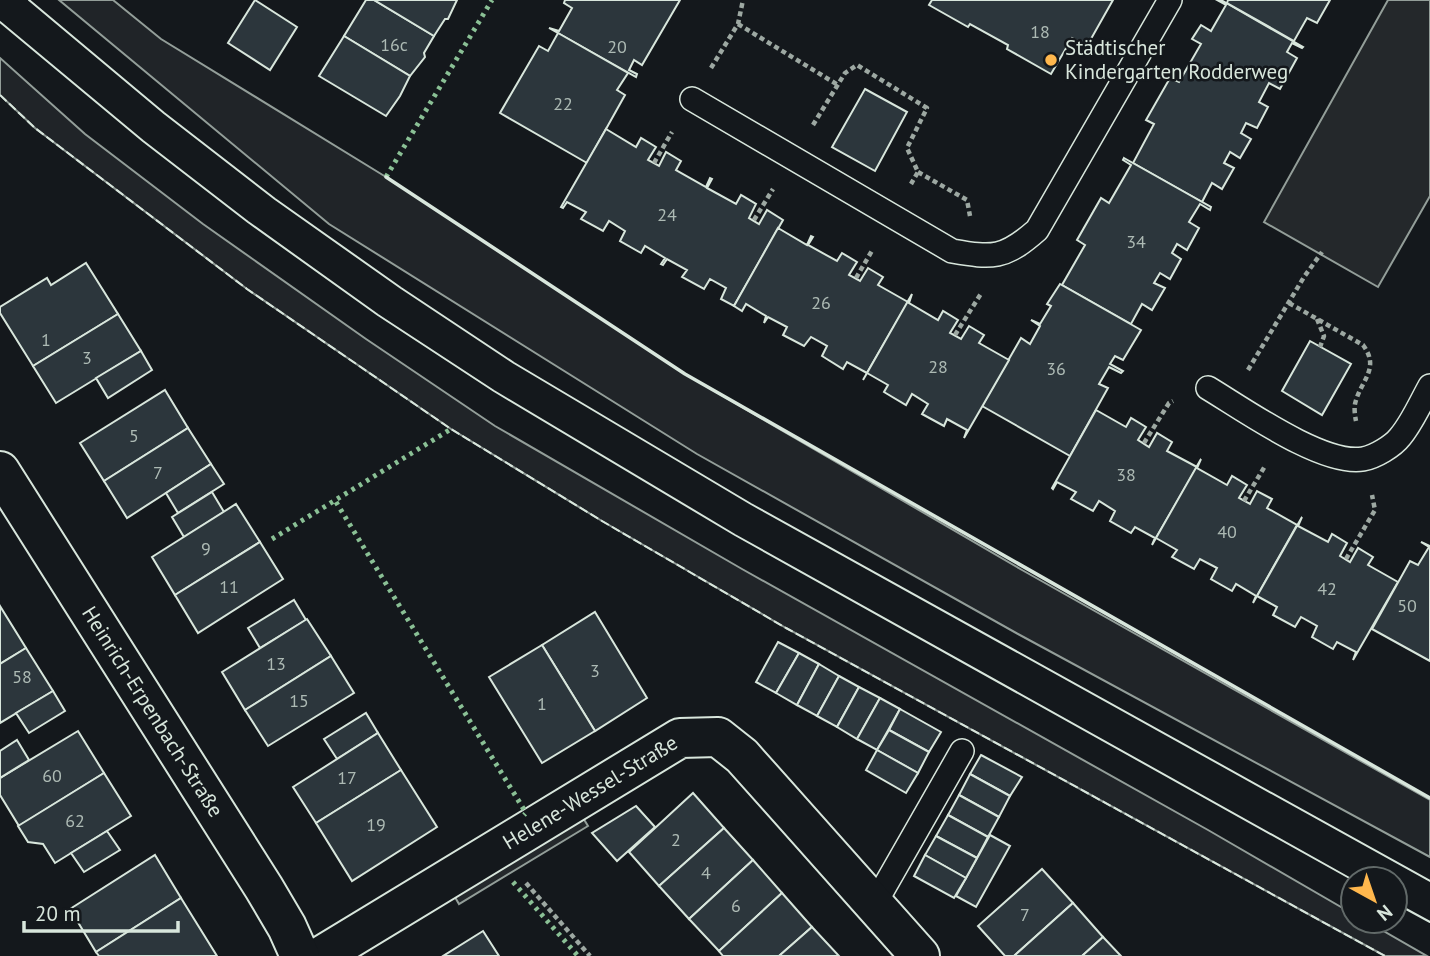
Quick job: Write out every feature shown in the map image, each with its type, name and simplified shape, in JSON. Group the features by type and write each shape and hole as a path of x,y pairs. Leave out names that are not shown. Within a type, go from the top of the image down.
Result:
{"street":[{"name":"Heinrich-Erpenbach-Straße","path":"0,471 264,888 300,956"},
{"name":"Helene-Wessel-Straße","path":"321,956 680,738 719,737 742,755 920,956"}],"lane":[{"path":"692,99 952,251 979,256 998,255 1019,246 1037,230 1170,0"},
{"path":"1208,388 1261,421 1314,449 1338,458 1364,459 1381,452 1400,438 1430,386"},
{"path":"874,905 962,751"}],"path":[{"path":"738,24 838,85"},
{"path":"1244,501 1272,453 1246,374 1322,252"},
{"path":"1317,319 1324,336 1320,347"},
{"path":"496,850 590,956"}],"shaded area":[{"path":"59,0 113,0 161,39 386,177 685,374 1022,570 1430,800 1430,857 1018,634 697,454 329,224"},
{"path":"1388,0 1430,0 1430,196 1378,287 1264,222"},
{"path":"0,58 85,134 203,224 495,426 742,569 1339,906 1339,931 786,628 451,429 247,289 35,128 0,95"},
{"path":"580,813 588,826 459,904 452,892"},
{"path":"1347,935 1390,935 1427,956 1385,956"}],"building":[{"path":"255,0 297,27 270,70 228,43"},
{"path":"366,0 374,0 434,36 424,53 425,57 410,76 344,36"},
{"path":"374,0 457,0 448,19 445,19 434,36"},
{"path":"565,0 680,0 642,65 634,60 629,70 637,74 636,77 549,28 559,31 572,8 564,3"},
{"path":"932,0 1113,0 1087,46 1072,38 1051,74 1007,49 1008,45 929,5"},
{"path":"1217,0 1303,47 1292,43 1287,52 1297,58 1280,89 1269,83 1259,102 1268,107 1257,128 1246,123 1241,133 1251,139 1240,158 1230,152 1224,163 1234,168 1222,189 1212,183 1202,202 1133,163 1154,124 1146,120 1170,78 1179,82 1201,44 1192,39 1201,25 1211,31 1226,5"},
{"path":"1228,0 1330,0 1317,23 1307,18 1294,41 1227,3"},
{"path":"558,33 628,73 617,90 625,95 587,163 500,113 539,46 548,51"},
{"path":"344,36 410,76 386,116 319,76"},
{"path":"865,89 907,112 875,171 832,147"},
{"path":"606,129 636,147 641,138 656,147 648,160 659,166 666,152 681,161 676,170 706,187 710,178 712,179 707,188 736,204 741,195 756,204 749,218 759,224 767,210 783,220 734,306 721,299 726,288 710,279 704,289 682,277 687,270 667,259 661,264 665,258 645,246 641,253 620,241 625,231 609,221 603,231 581,219 586,212 567,202 561,207"},
{"path":"1124,158 1211,207 1210,210 1200,204 1189,222 1199,228 1187,250 1177,244 1172,253 1181,259 1170,279 1160,273 1154,283 1165,288 1152,310 1142,304 1131,324 1062,285 1085,245 1077,240 1101,198 1109,203 1131,165 1123,160"},
{"path":"778,228 807,245 811,236 813,237 808,245 837,261 842,253 857,262 849,275 860,281 868,268 883,277 878,285 908,302 863,380 867,373 847,362 843,369 822,356 827,346 811,337 804,346 783,335 787,327 768,317 764,323 766,316 746,304 742,311 734,306"},
{"path":"86,263 118,314 33,366 0,313 0,307 47,278 51,285"},
{"path":"1060,284 1141,330 1123,360 1115,356 1110,364 1123,371 1121,373 1109,367 1099,384 1108,388 1070,456 982,406 1021,338 1030,344 1040,326 1031,320 1040,324 1051,306 1047,304"},
{"path":"912,294 909,303 938,320 943,311 958,320 950,333 961,339 969,326 984,335 979,343 1009,360 964,438 967,430 947,419 944,426 922,414 928,404 912,394 906,405 884,392 888,385 867,373"},
{"path":"118,314 141,351 56,403 33,366"},
{"path":"1310,341 1351,364 1322,415 1282,391"},
{"path":"141,351 152,370 108,398 96,378"},
{"path":"165,390 188,428 104,481 80,443"},
{"path":"1096,410 1126,427 1131,418 1146,427 1138,440 1149,447 1157,433 1172,442 1167,451 1197,467 1152,545 1155,538 1135,527 1131,533 1110,521 1115,511 1099,501 1093,511 1071,499 1076,492 1057,482 1052,488"},
{"path":"188,428 211,464 127,518 104,481"},
{"path":"1201,459 1197,468 1227,485 1232,476 1247,485 1239,498 1250,504 1257,491 1272,499 1267,508 1297,525 1253,603 1256,596 1236,584 1232,591 1211,579 1217,568 1200,559 1194,569 1172,557 1177,550 1156,538"},
{"path":"211,464 224,484 178,513 166,493"},
{"path":"212,492 224,512 184,537 172,517"},
{"path":"236,504 260,542 175,595 152,557"},
{"path":"1302,517 1298,526 1328,542 1332,534 1347,543 1340,556 1350,562 1358,548 1373,557 1368,565 1398,582 1353,660 1356,652 1337,642 1333,649 1312,637 1317,626 1301,617 1295,627 1273,615 1277,607 1257,596"},
{"path":"260,542 283,579 198,633 175,595"},
{"path":"1421,542 1430,546 1430,661 1372,629 1410,561 1418,565 1429,547"},
{"path":"294,600 306,620 260,648 248,628"},
{"path":"0,606 26,648 0,664"},
{"path":"595,612 647,698 595,731 542,645"},
{"path":"307,619 331,656 245,710 222,672"},
{"path":"778,642 799,653 776,693 756,682"},
{"path":"542,645 595,731 542,763 489,677"},
{"path":"26,648 53,691 0,723 0,664"},
{"path":"799,653 819,664 797,705 776,693"},
{"path":"331,656 354,693 268,746 245,710"},
{"path":"819,664 839,676 817,716 797,705"},
{"path":"839,676 859,687 837,727 817,716"},
{"path":"859,687 880,698 857,739 837,727"},
{"path":"53,691 65,711 29,733 16,713"},
{"path":"880,698 900,709 877,750 857,739"},
{"path":"900,709 941,732 929,752 889,730"},
{"path":"366,713 378,733 337,759 324,739"},
{"path":"889,730 929,752 918,773 877,750"},
{"path":"78,731 104,773 19,826 0,795 0,778"},
{"path":"378,733 401,770 316,823 293,787"},
{"path":"17,740 29,760 0,778 0,751"},
{"path":"877,750 918,773 906,793 866,770"},
{"path":"981,755 1022,777 1010,796 970,774"},
{"path":"401,770 437,827 352,881 316,823"},
{"path":"104,773 131,816 55,863 43,844 28,842 18,826"},
{"path":"970,774 1010,796 999,817 959,795"},
{"path":"693,793 724,828 659,886 629,852"},
{"path":"959,795 999,817 988,837 948,815"},
{"path":"636,806 655,827 617,861 592,833"},
{"path":"948,815 988,837 977,858 936,836"},
{"path":"724,828 753,860 689,919 659,886"},
{"path":"107,831 120,850 84,872 71,853"},
{"path":"990,835 1010,846 976,907 956,896"},
{"path":"936,836 977,858 966,878 925,855"},
{"path":"155,855 181,898 96,952 70,909"},
{"path":"925,855 966,878 954,898 914,876"},
{"path":"753,860 782,893 719,951 689,919"},
{"path":"1042,869 1073,903 1014,956 1005,956 978,926"},
{"path":"782,893 812,927 779,956 723,956 719,951"},
{"path":"181,898 217,956 99,956 96,952"},
{"path":"1073,903 1103,937 1082,956 1014,956"},
{"path":"812,927 839,956 779,956"},
{"path":"483,931 499,956 443,956"},
{"path":"1103,937 1121,956 1082,956"}],"tram line":[{"path":"29,0 164,113 275,199 514,363 751,504 1430,881"},
{"path":"0,22 143,141 248,222 378,315 494,391 735,535 1339,872"},
{"path":"1409,911 1430,922"}],"hedge":[{"path":"386,177 492,0"},
{"path":"272,539 451,429"},
{"path":"336,502 526,813 524,815"},
{"path":"513,882 578,956"}],"fence":[{"path":"0,95 35,128 247,289 451,429 786,628 1385,956"}],"wall":[{"path":"386,177 685,374 1430,798"}],"place":[{"name":"Städtischer Kindergarten Rodderweg","path":"1051,60"}]}
